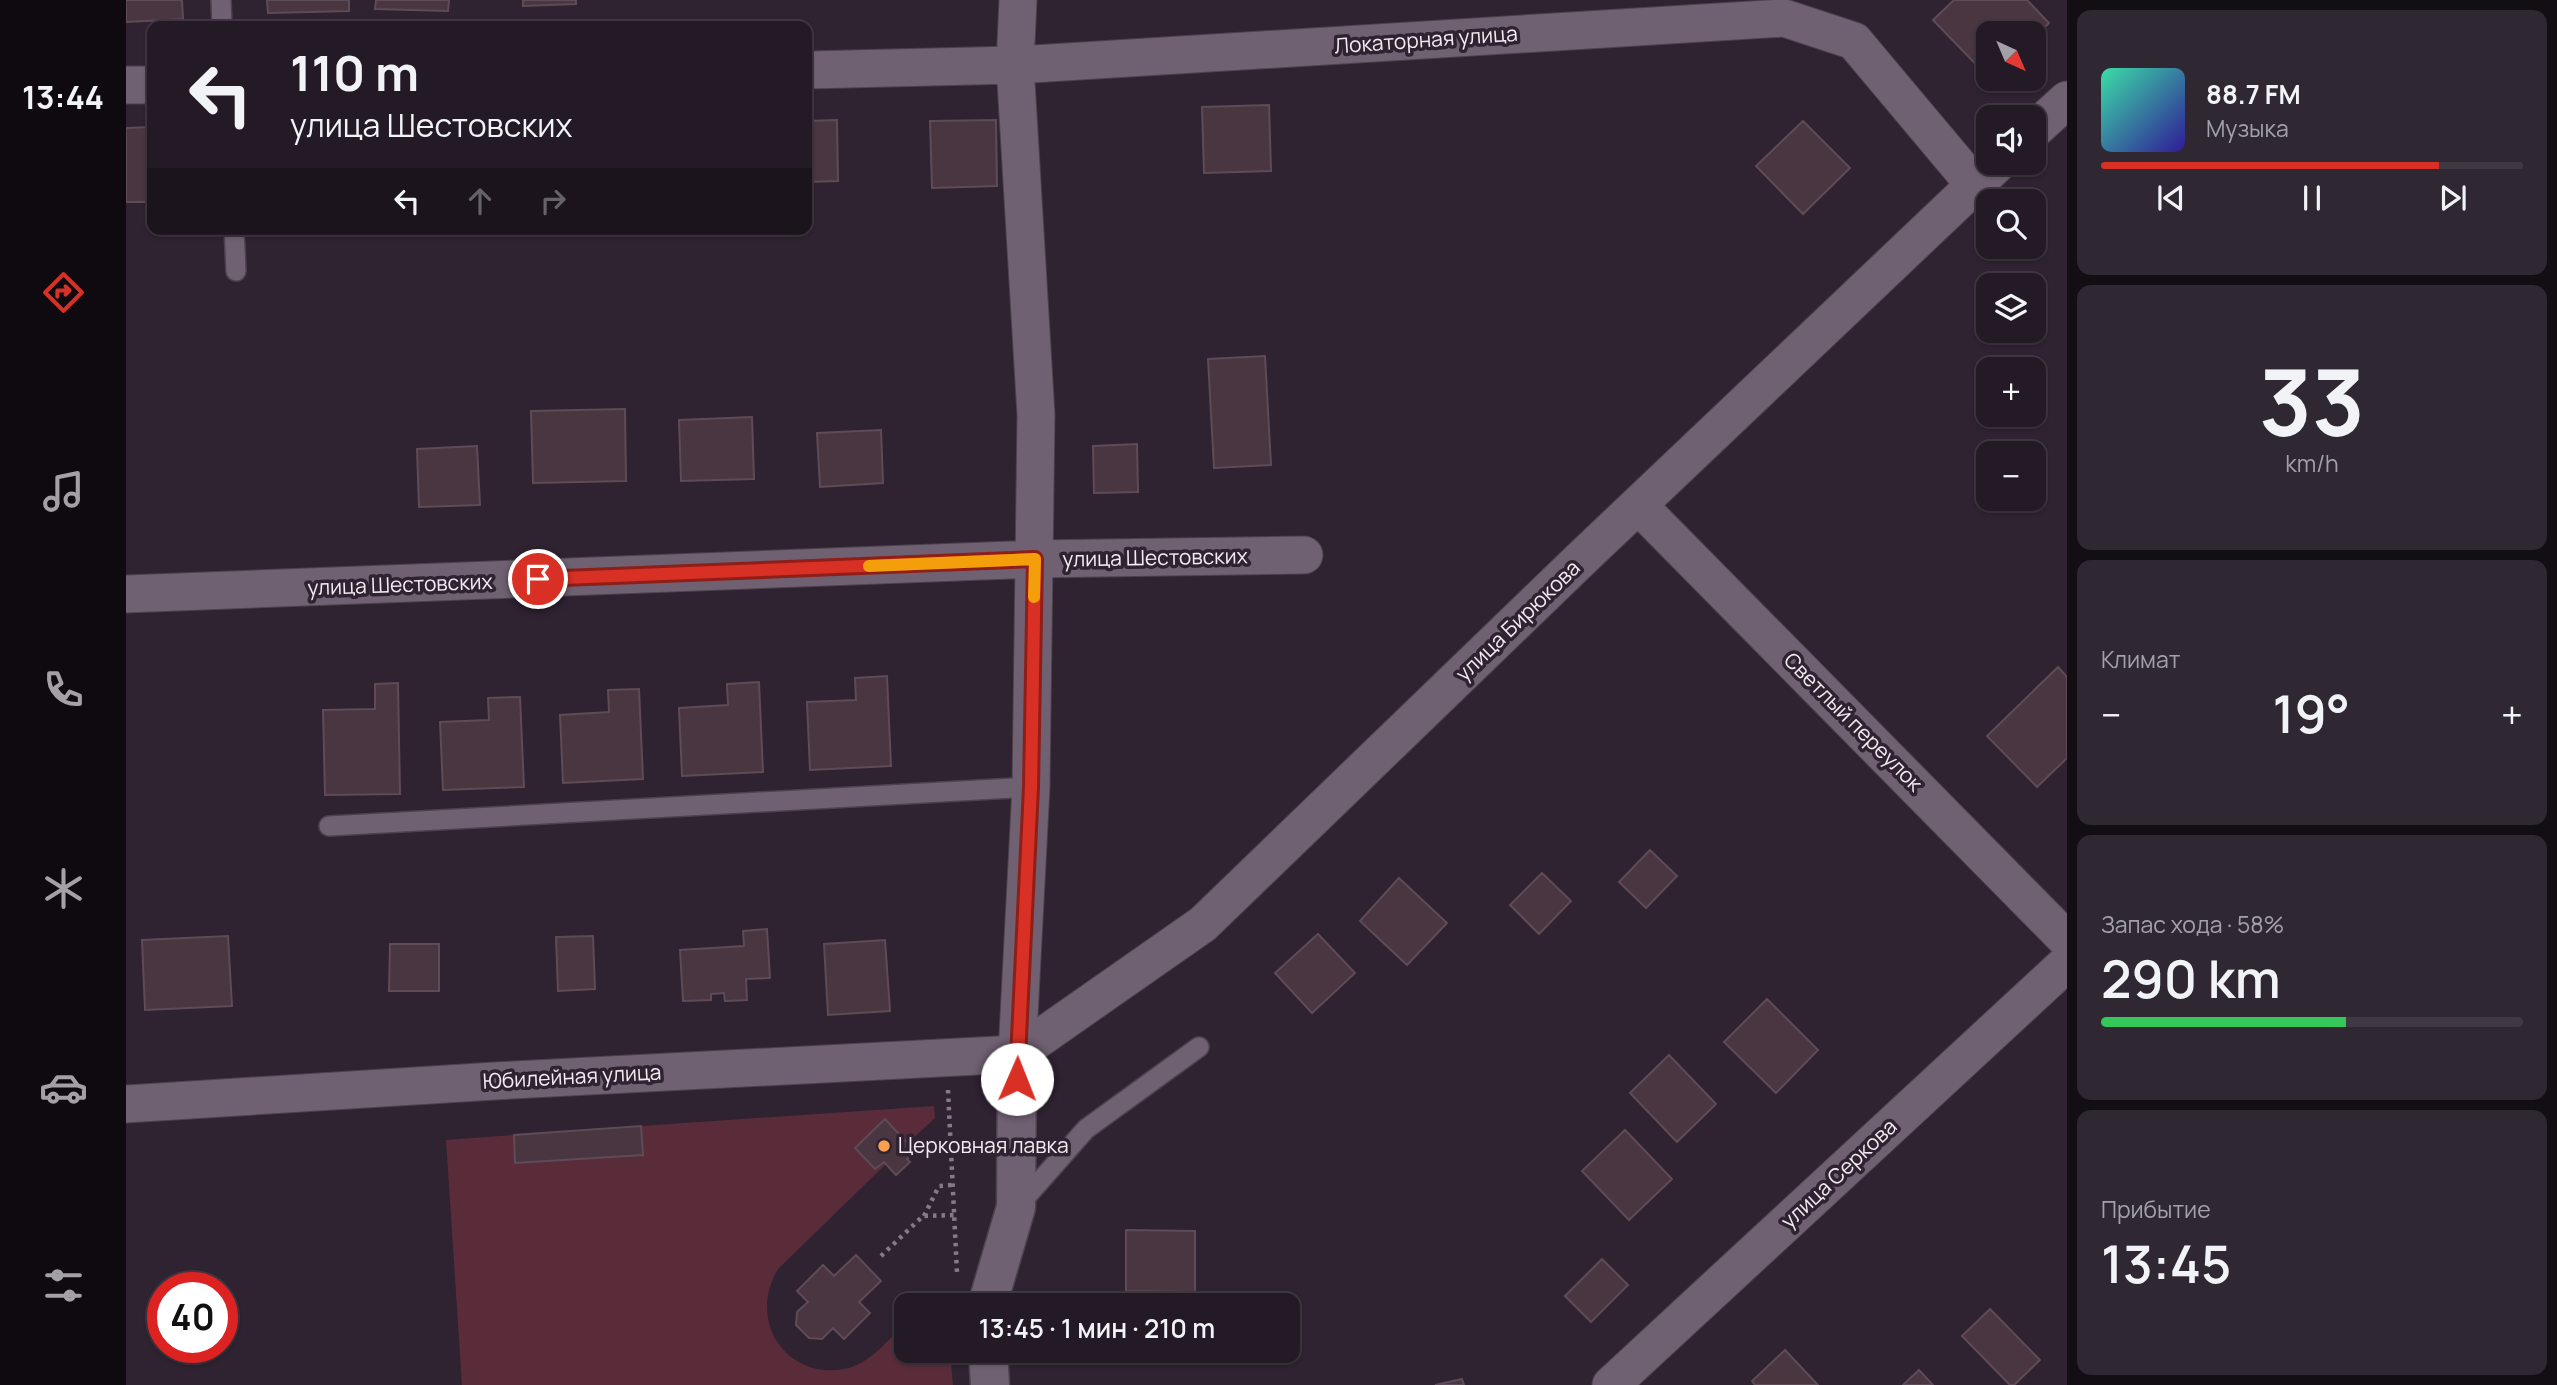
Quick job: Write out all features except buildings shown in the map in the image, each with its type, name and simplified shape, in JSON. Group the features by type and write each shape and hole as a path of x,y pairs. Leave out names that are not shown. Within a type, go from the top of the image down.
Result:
{"street":[{"path":"991,1293 1016,1207 1017,1054 1031,787 1036,415 1015,65 1018,0"},
{"name":"Локаторная улица","path":"812,70 1015,65 1784,18 1854,41 1976,163"},
{"path":"126,85 147,85"},
{"path":"2046,119 2067,100"},
{"name":"улица Бирюкова","path":"1017,1054 1203,924 1984,175"},
{"name":"Светлый переулок","path":"1638,505 2067,940"},
{"name":"улица Шестовских","path":"126,594 1035,559 1304,555"},
{"name":"улица Серкова","path":"1611,1385 2067,963"},
{"name":"Юбилейная улица","path":"126,1104 495,1081 1017,1054"},
{"path":"989,1363 990,1385"}],"lane":[{"path":"221,0 222,21"},
{"path":"233,235 236,271"},
{"path":"329,826 1031,787"},
{"path":"1016,1207 1086,1129 1199,1047"}],"path":[{"path":"946,1058 958,1280"},
{"path":"881,1256 923,1216 939,1186 953,1185"},
{"path":"923,1216 954,1215"}],"shaded area":[{"path":"934,1106 935,1118 908,1143 885,1120 855,1148 875,1169 884,1162 886,1164 778,1269 769,1290 767,1310 771,1329 780,1345 793,1358 810,1367 830,1370 852,1367 867,1359 894,1334 894,1363 951,1363 953,1385 462,1385 446,1140 514,1135 516,1163 642,1155 641,1126"}],"slow traffic":[{"path":"869,566 1035,559 1034,597"}],"place":[{"name":"Церковная лавка","path":"884,1146"}],"route":[{"path":"538,579 1035,559 1031,787 1017,1079"}]}
